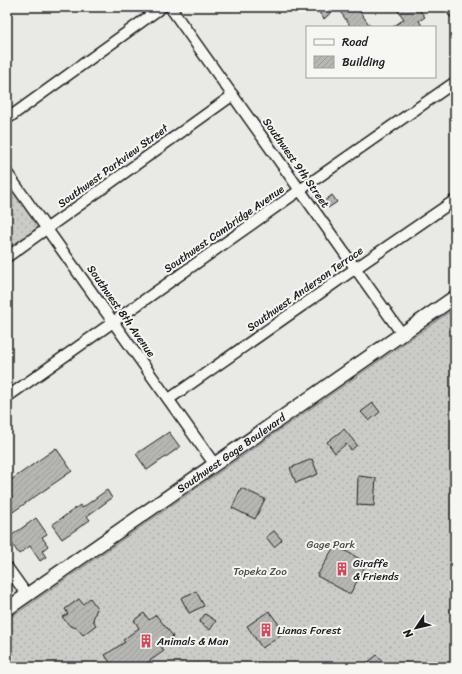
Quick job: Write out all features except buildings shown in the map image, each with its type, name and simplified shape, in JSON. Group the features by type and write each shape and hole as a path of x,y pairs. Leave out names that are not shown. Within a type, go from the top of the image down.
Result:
{"main road":[{"path":"452,7 455,11"},
{"name":"Southwest Gage Boulevard","path":"7,609 455,297"}],"street":[{"path":"7,119 162,7"},
{"name":"Southwest 9th Street","path":"170,7 402,334"},
{"name":"Southwest Cambridge Avenue","path":"7,397 455,82"},
{"name":"Southwest Parkview Street","path":"7,257 233,95"},
{"name":"Southwest 8th Avenue","path":"7,172 215,465"},
{"name":"Southwest Anderson Terrace","path":"169,399 455,200"},
{"path":"7,567 27,595"}],"green space":[{"path":"7,182 40,228 7,252"},
{"name":"Topeka Zoo","path":"455,308 455,667 7,667 7,620"}],"place":[{"name":"Giraffe & Friends","path":"342,569"},
{"name":"Lianas Forest","path":"266,630"},
{"name":"Animals & Man","path":"146,641"}],"park label":[{"name":"Gage Park","path":"331,544"}]}
